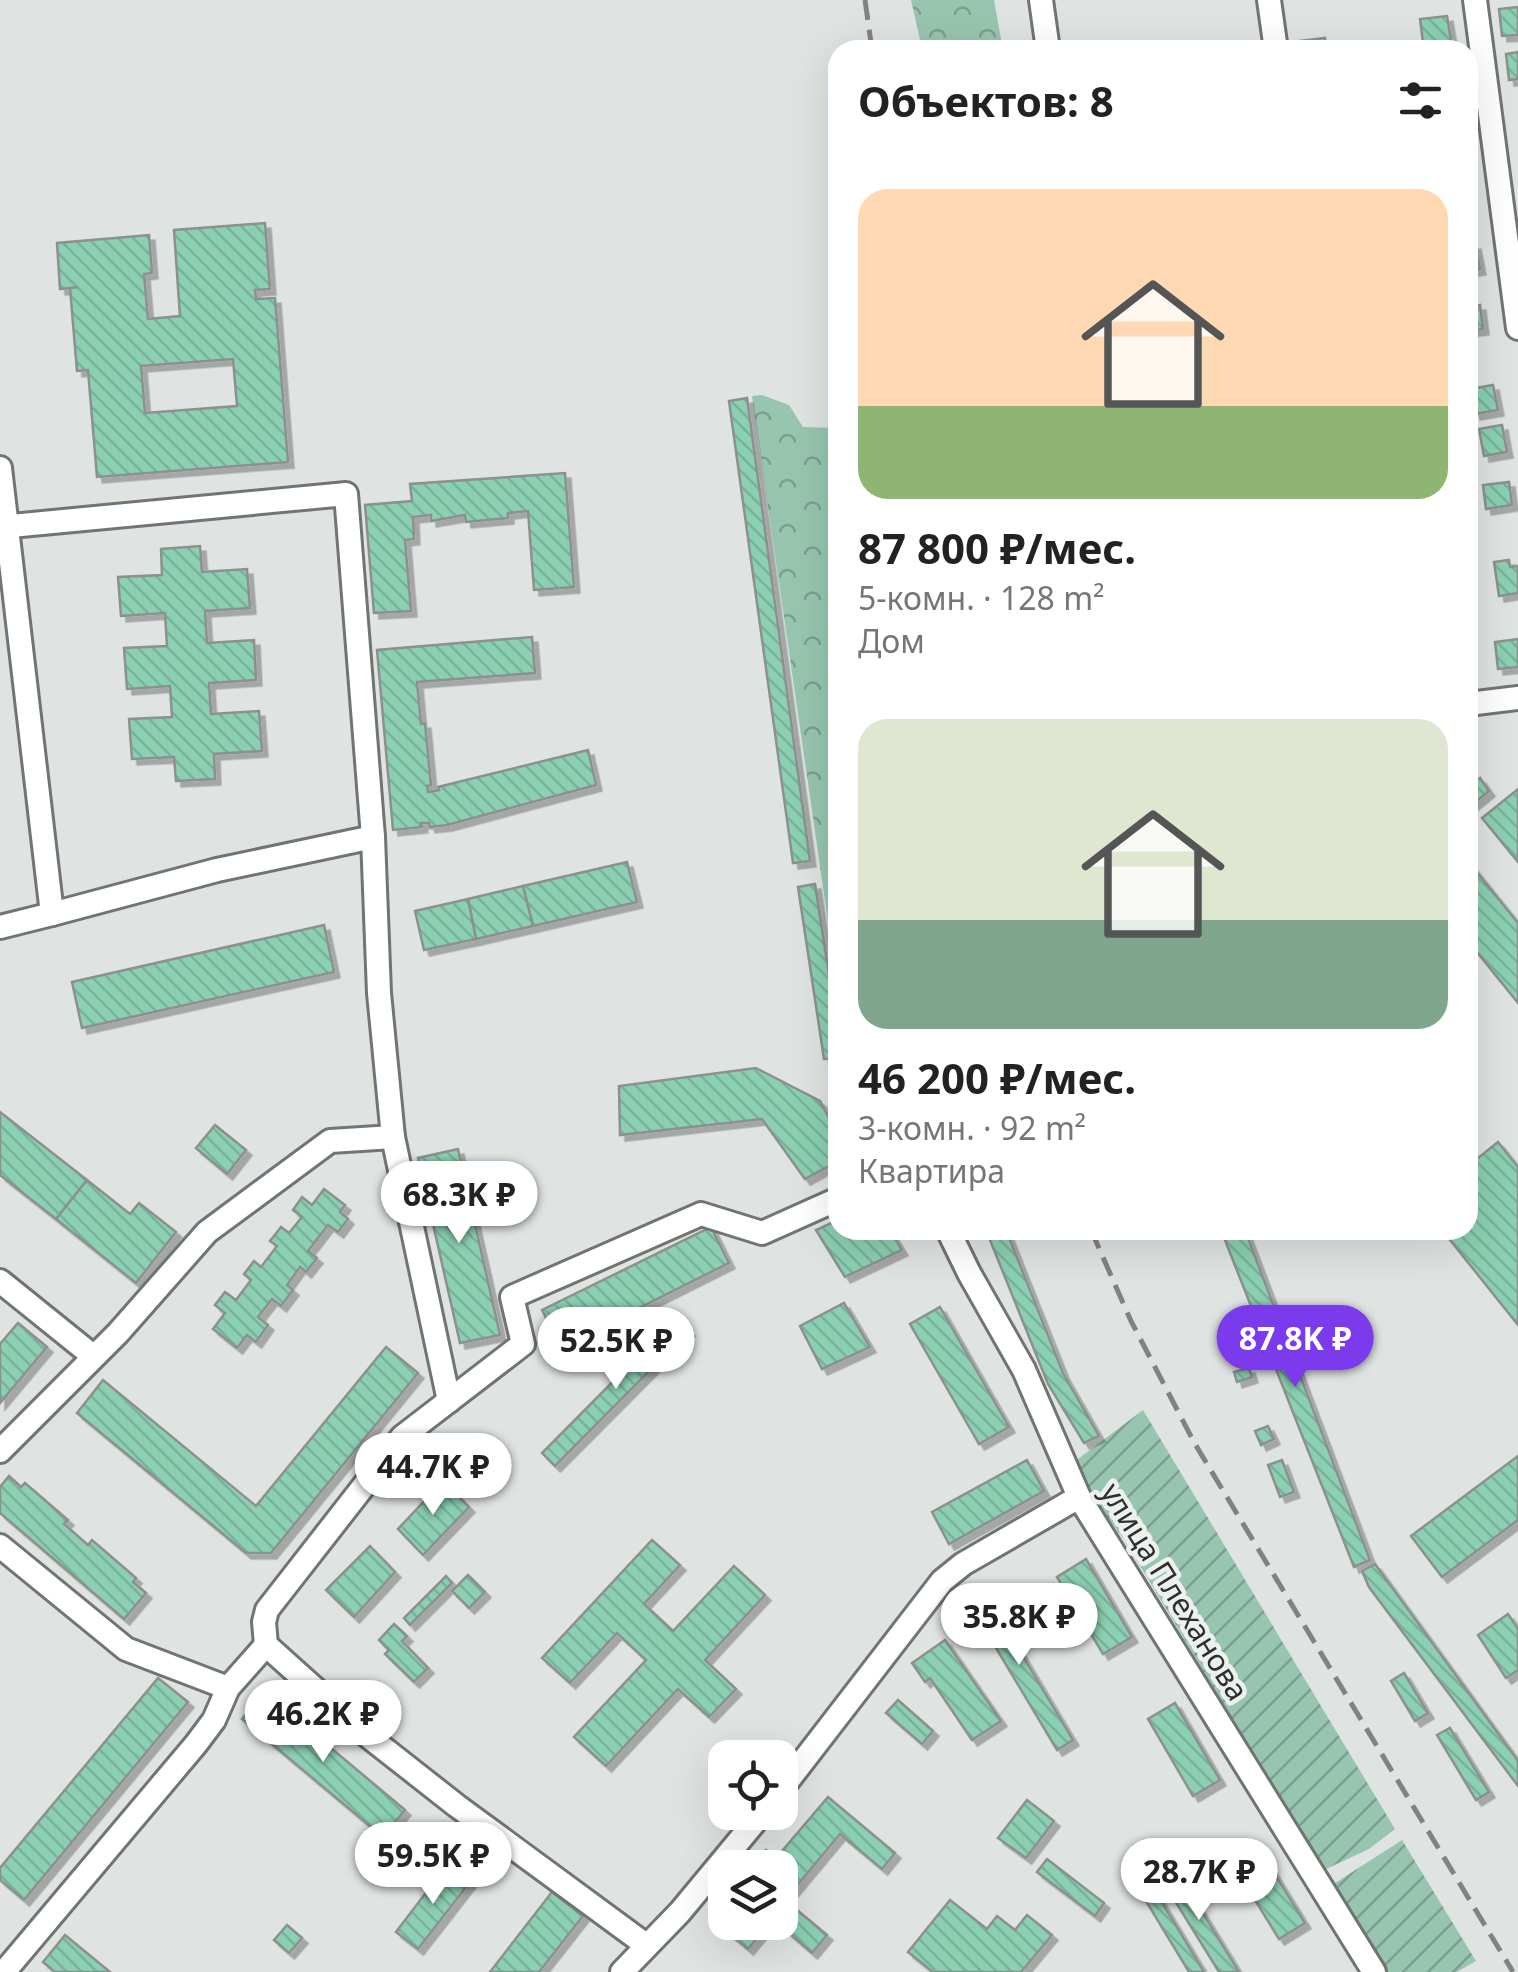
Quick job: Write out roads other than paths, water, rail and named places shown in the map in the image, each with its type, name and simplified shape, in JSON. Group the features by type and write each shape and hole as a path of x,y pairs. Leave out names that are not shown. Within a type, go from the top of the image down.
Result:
{"street":[{"path":"1041,0 1047,40"},
{"path":"1269,0 1275,40"},
{"path":"1475,0 1518,328"},
{"path":"0,468 52,914"},
{"path":"4,526 346,494 392,1138 449,1400"},
{"path":"1478,703 1518,698"},
{"path":"0,927 217,870 373,836"},
{"path":"0,1451 118,1333 207,1232 330,1142 392,1138"},
{"path":"646,1944 364,1733 266,1645 264,1622 275,1596 402,1437 522,1344 512,1297 701,1214 762,1233 828,1204"},
{"name":"улица Плеханова","path":"953,1240 1024,1370 1079,1497 1374,1972"},
{"path":"0,1281 93,1356"},
{"path":"798,1768 922,1607 953,1573 1079,1497"},
{"path":"0,1546 126,1649 228,1688"},
{"path":"4,1972 196,1744 214,1720 228,1688 266,1645"},
{"path":"622,1972 680,1912 747,1830"}],"railway":[{"path":"865,0 871,40"},
{"path":"1095,1240 1131,1321 1195,1444 1513,1972"}]}
